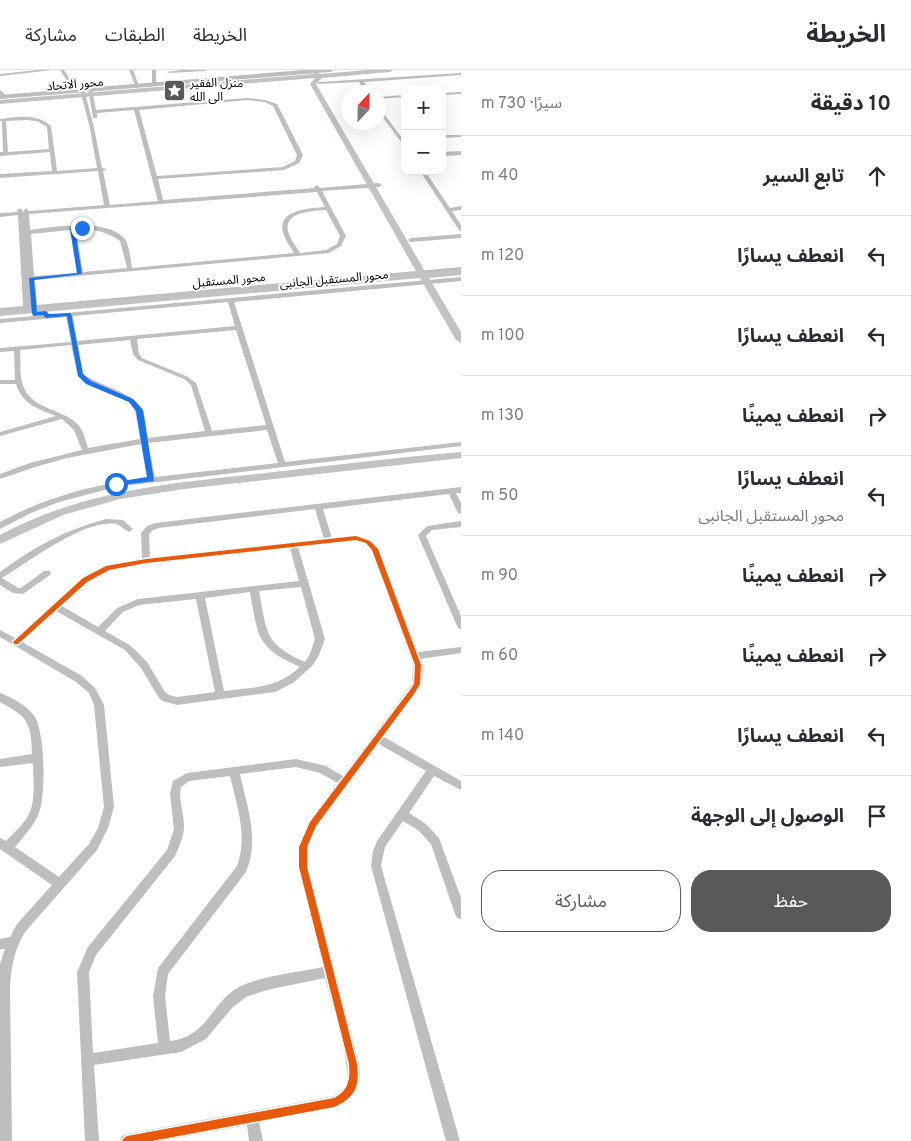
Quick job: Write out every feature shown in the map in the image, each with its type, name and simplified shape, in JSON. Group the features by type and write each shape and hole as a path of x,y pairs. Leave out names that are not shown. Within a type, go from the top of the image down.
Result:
{"main road":[{"path":"1,97 85,92 137,85 297,71 317,77 330,70"}],"street":[{"path":"0,76 51,70"},
{"path":"62,70 85,92 94,112 110,205"},
{"path":"131,70 137,85"},
{"path":"154,70 154,84"},
{"path":"172,83 169,71 205,70 211,80"},
{"name":"محور الاتحاد","path":"317,77 365,70"},
{"name":"محور الاتحاد","path":"85,92 317,77 390,70"},
{"path":"461,74 360,81 317,77 314,84 428,277 461,340"},
{"path":"360,81 363,85"},
{"path":"85,92 103,167"},
{"path":"446,94 461,92"},
{"path":"386,97 401,96"},
{"path":"94,112 248,99 265,101 275,106 300,155 294,164 280,168 154,178"},
{"path":"136,108 160,201"},
{"path":"386,118 401,137"},
{"path":"52,150 3,154 2,120 29,119 45,123 49,128 55,171"},
{"path":"446,137 461,136"},
{"path":"446,154 461,153"},
{"path":"0,175 103,167"},
{"path":"425,175 461,229"},
{"path":"0,213 374,184"},
{"path":"374,184 411,240 428,277 461,324"},
{"path":"28,279 327,252 341,243 342,234 318,188"},
{"path":"298,255 286,230 287,220 302,212 328,208"},
{"path":"448,210 461,208"},
{"path":"23,211 31,310"},
{"path":"24,232 72,228 99,229 119,236 123,240 130,270"},
{"path":"72,228 80,274"},
{"path":"411,240 461,236"},
{"name":"محور المستقبل","path":"0,317 31,310 46,314 428,277 461,270"},
{"name":"محور المستقبل","path":"0,311 428,277 461,277"},
{"name":"محور المستقبل الجانبى","path":"0,321 46,314 69,314 230,300 428,277"},
{"path":"230,300 270,427 289,467"},
{"path":"69,314 78,372 82,378 92,384 128,398 140,410 151,479"},
{"path":"0,350 239,328"},
{"path":"133,338 136,354 140,359 186,378 194,384 209,433"},
{"path":"17,348 21,390 31,402 41,409 62,417 78,429 85,450"},
{"path":"0,382 19,382"},
{"path":"0,434 62,417"},
{"path":"0,477 41,461 85,450 145,440 270,427"},
{"path":"0,540 42,517 75,505 109,496 289,467 461,444"},
{"path":"0,526 40,506 64,497 116,484 151,479 289,467 461,455"},
{"path":"146,561 145,533 154,526 461,490"},
{"path":"451,491 461,512"},
{"path":"318,506 328,540"},
{"path":"0,576 30,554 73,532 115,521 123,522 129,529"},
{"path":"461,524 430,528 422,535 457,607 461,626"},
{"path":"16,642 85,580 100,571 120,565 146,561 356,538 372,545 418,665 416,684 407,701 344,782 308,833 302,857 353,1064 354,1082 351,1090 341,1100 334,1102 252,1117 174,1137 127,1141"},
{"path":"56,607 119,642 136,656 152,676 162,695 166,698 177,701 274,688 294,678 306,666 317,651 320,639 293,545"},
{"path":"0,581 16,591 23,592 47,573"},
{"path":"99,631 115,614 132,604 305,582"},
{"path":"254,588 264,635 268,643 280,653 306,666"},
{"path":"200,595 220,696"},
{"path":"0,633 86,685 92,691 100,705 108,800 107,820 93,847 30,915 13,942 6,962 4,985 5,1141"},
{"path":"415,656 461,650"},
{"path":"0,697 30,717 36,730 38,794 35,811 25,828 3,845 60,884"},
{"path":"378,739 461,786"},
{"path":"0,763 37,758"},
{"path":"92,1141 83,984 86,962 92,951 171,853 177,840 179,826 175,793 176,784 187,777 284,764 303,764 322,769 344,782"},
{"path":"164,1048 159,996 162,972 242,869 248,852 248,837 234,770"},
{"path":"433,770 381,844 376,866 453,1141"},
{"path":"402,814 422,827 435,841 461,914"},
{"path":"0,944 13,942"},
{"path":"87,1060 181,1046 202,1035 210,1028 228,1004 242,992 267,984 330,971"},
{"path":"252,1117 256,1141"}],"cycle path":[{"path":"16,642 85,580 108,568 146,561 356,538 368,542 375,549 418,665 417,684 412,692 313,824 303,847 303,867 353,1064 354,1076 349,1092 334,1102 127,1141"}],"place":[{"name":"منزل الفقير الى الله","path":"174,90"}],"route":[{"path":"82,228 72,228 80,274 32,278 34,314 46,313 46,316 69,314 78,372 82,378 124,396 131,400 140,410 151,479 116,484"}]}
